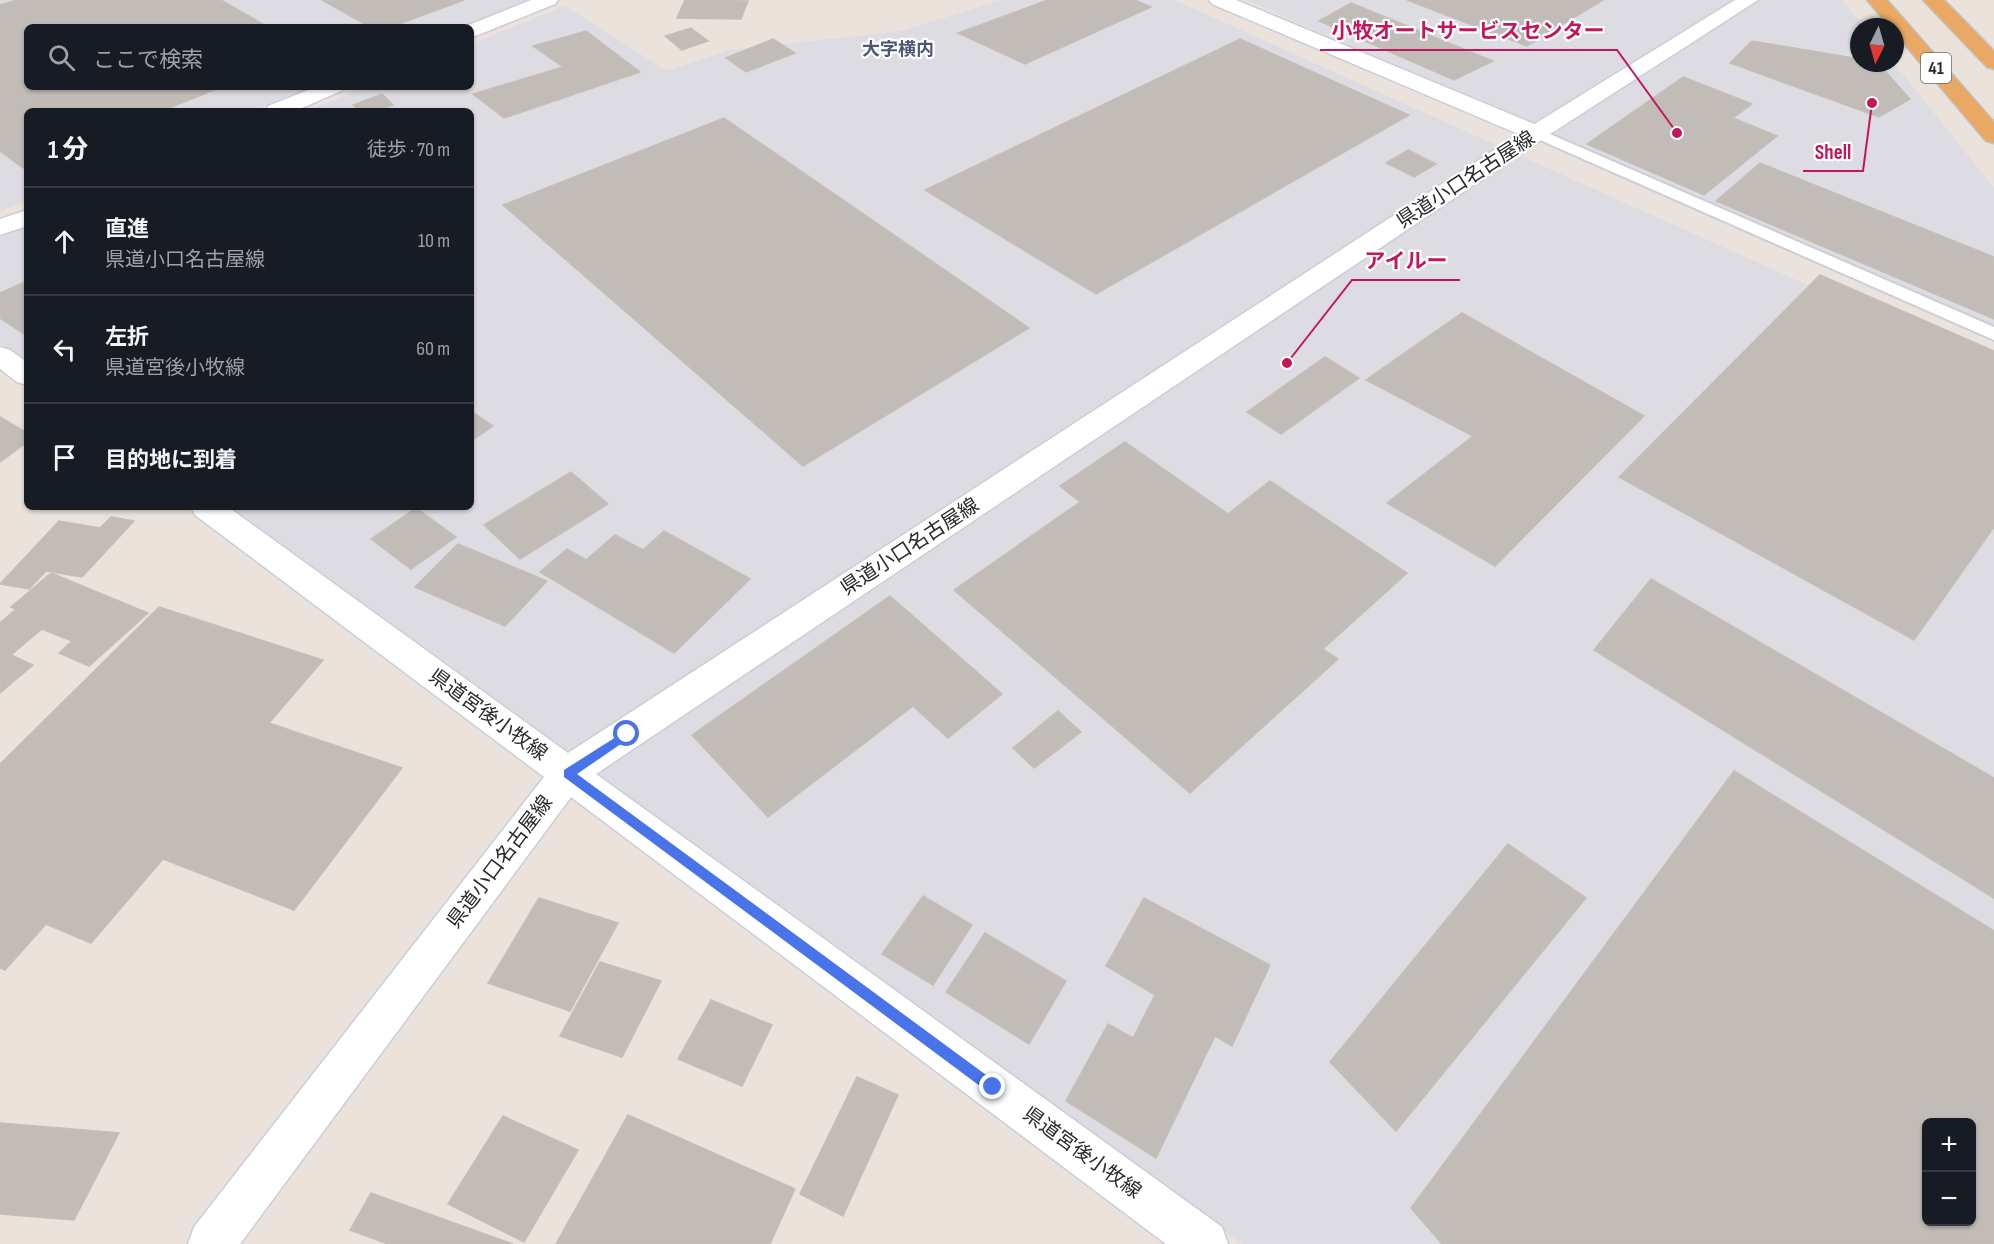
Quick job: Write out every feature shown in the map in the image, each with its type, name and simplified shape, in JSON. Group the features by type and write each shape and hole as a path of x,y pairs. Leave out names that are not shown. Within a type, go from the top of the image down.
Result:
{"highway":[{"name":"41","path":"1877,0 1994,136"},
{"name":"41","path":"1934,0 1994,63"}],"main road":[{"path":"474,30 548,0"},
{"path":"1219,0 1536,133"},
{"name":"県道小口名古屋線","path":"211,1244 568,774 1536,133 1748,0"},
{"path":"283,108 327,90"},
{"path":"0,228 24,218"},
{"path":"0,356 24,374"},
{"name":"県道宮後小牧線","path":"210,510 1205,1244"}],"lane":[{"path":"1536,133 1994,334"}],"shaded area":[{"path":"0,0 529,0 469,24 24,24 24,90 304,90 258,108 24,108 24,201 0,211"},
{"path":"1002,0 1174,0 1994,369 1994,1244 1242,1244 231,510 474,510 474,108 314,108 359,90 474,90 474,43 565,6 667,71 730,50 902,31"},
{"path":"1246,0 1842,0 1857,18 1850,18 1850,72 1901,72 1994,188 1994,327"},
{"path":"24,227 24,360 0,342 0,237"}],"building":[{"path":"16,0 221,0 263,24 24,24 24,90 214,90 169,108 24,108 23,168 0,151 0,5"},
{"path":"322,0 464,0 399,24 365,24"},
{"path":"685,0 748,1 741,19 677,18"},
{"path":"1048,0 1135,0 1151,7 1025,64 958,33"},
{"path":"1407,0 1603,0 1527,46"},
{"path":"1351,3 1493,61 1454,80 1319,21"},
{"path":"691,28 708,41 682,50 665,36"},
{"path":"586,31 640,72 504,118 473,94 563,67 533,46"},
{"path":"773,39 795,53 746,72 726,58"},
{"path":"1240,39 1409,115 1096,294 925,190"},
{"path":"1752,41 1850,57 1850,72 1886,72 1910,99 1879,117 1730,63"},
{"path":"1683,77 1752,104 1733,118 1777,136 1704,195 1587,144"},
{"path":"382,94 393,105 384,108 356,108 353,105"},
{"path":"724,118 1029,328 803,466 503,205"},
{"path":"1408,150 1436,164 1414,177 1386,163"},
{"path":"1760,163 1994,257 1994,319 1716,201"},
{"path":"1820,275 1994,351 1994,527 1914,640 1619,477"},
{"path":"24,282 24,334 0,318 0,293"},
{"path":"1462,313 1644,416 1495,566 1387,503 1473,436 1366,380"},
{"path":"1325,357 1359,378 1281,434 1247,412"},
{"path":"474,413 493,426 474,439"},
{"path":"0,417 24,431 24,444 0,462"},
{"path":"1125,442 1228,514 1270,481 1407,573 1323,649 1338,659 1190,793 954,590 1080,502 1060,486"},
{"path":"571,472 608,504 520,559 484,525"},
{"path":"413,510 419,510 456,537 411,569 371,539"},
{"path":"111,517 134,521 82,577 46,571 29,589 0,584 59,521 100,528"},
{"path":"664,531 750,579 674,653 540,572 567,549 586,560 615,535 643,550"},
{"path":"458,544 547,581 505,626 415,587"},
{"path":"51,573 148,613 89,666 59,653 72,641 42,629 11,655 33,665 0,693 0,623 16,609 11,607"},
{"path":"1651,579 1994,778 1994,898 1594,650"},
{"path":"890,596 1002,694 948,738 913,706 768,817 692,735"},
{"path":"159,607 323,660 269,723 402,768 294,910 163,859 91,943 46,924 5,970 0,968 0,764"},
{"path":"1058,711 1081,732 1034,768 1013,748"},
{"path":"1734,771 1994,931 1994,1244 1442,1244 1411,1208"},
{"path":"1508,844 1586,898 1396,1131 1330,1062"},
{"path":"923,896 972,925 933,985 882,954"},
{"path":"539,898 618,923 570,1011 488,983"},
{"path":"1144,898 1270,965 1232,1046 1215,1036 1156,1158 1066,1101 1108,1024 1133,1038 1155,995 1106,966"},
{"path":"985,933 1066,981 1029,1044 946,992"},
{"path":"600,962 661,981 622,1057 560,1036"},
{"path":"711,1000 772,1025 742,1086 678,1059"},
{"path":"857,1077 898,1095 843,1216 800,1194"},
{"path":"628,1115 795,1189 770,1244 556,1244"},
{"path":"503,1116 578,1150 524,1242 448,1204"},
{"path":"0,1123 119,1133 74,1220 0,1214"},
{"path":"371,1193 513,1244 388,1244 350,1230"}],"place":[{"name":"Shell","path":"1872,103"},
{"name":"小牧オートサービスセンター","path":"1677,133"},
{"name":"アイルー","path":"1287,363"}],"district":[{"name":"大字横内","path":"898,49"}],"route":[{"path":"627,734 568,774 993,1087"}]}
